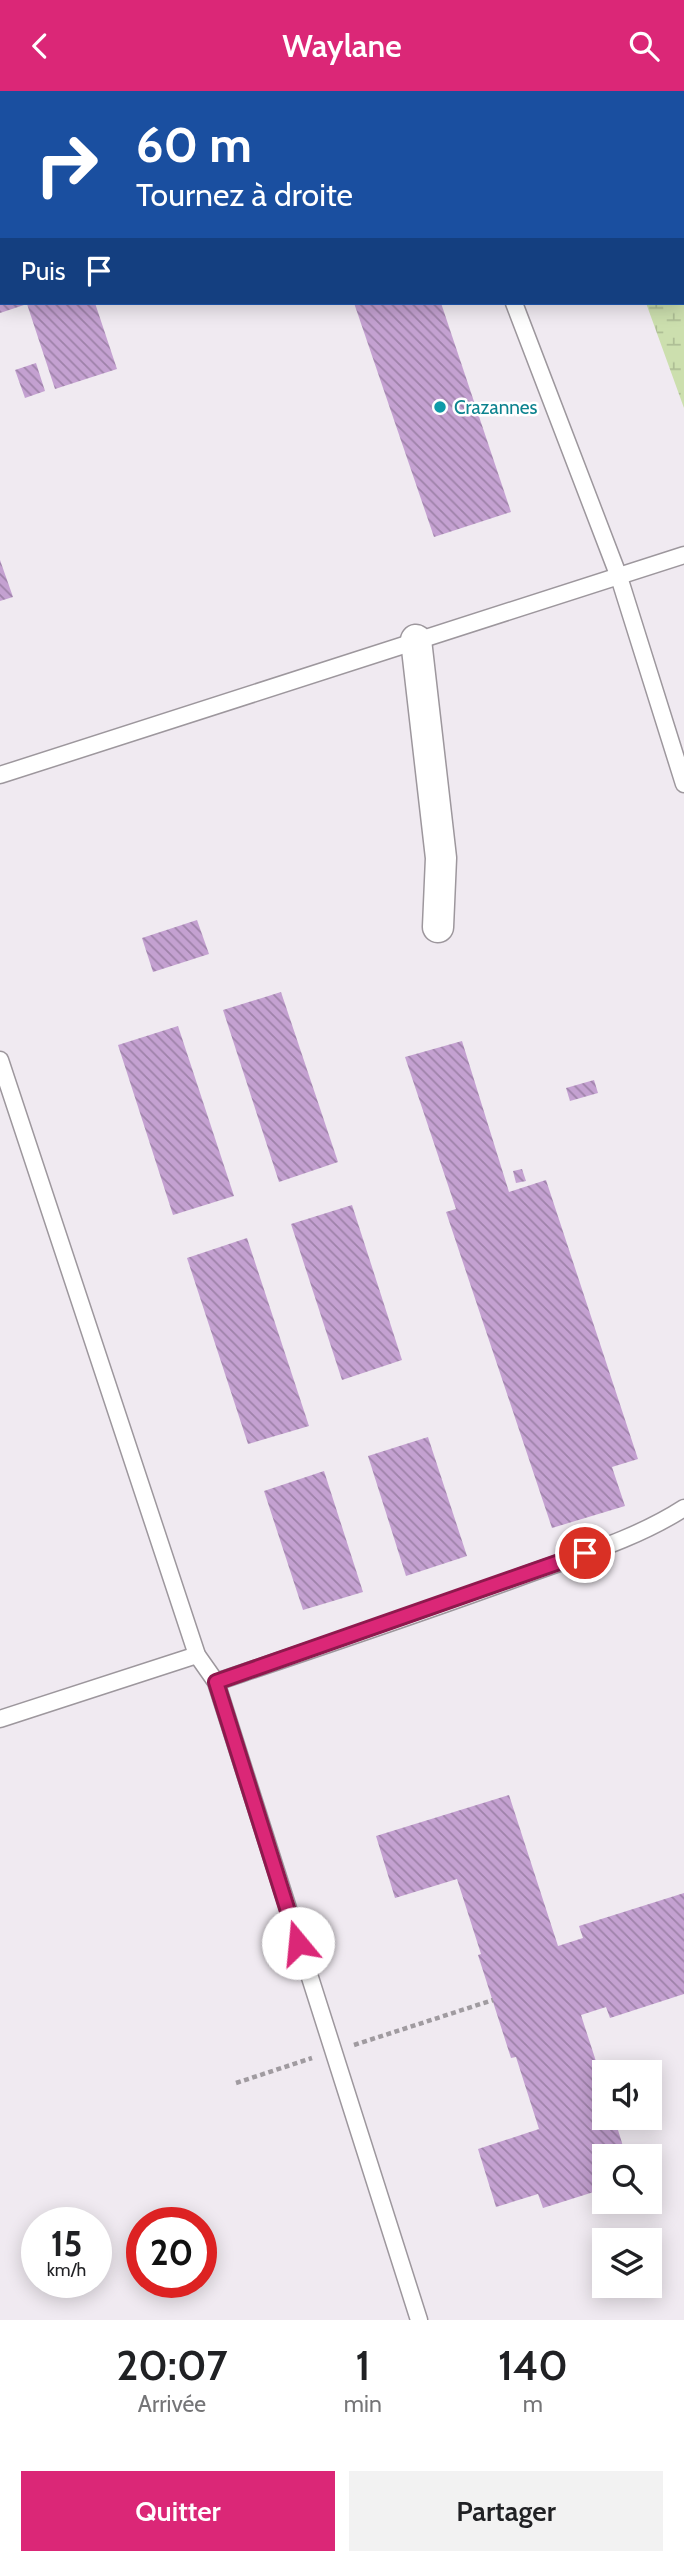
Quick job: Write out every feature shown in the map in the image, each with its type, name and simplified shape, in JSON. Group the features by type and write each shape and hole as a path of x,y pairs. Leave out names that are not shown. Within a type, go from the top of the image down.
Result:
{"street":[{"path":"416,641 441,858 438,927"}],"lane":[{"path":"515,305 619,577 684,784"},
{"path":"0,775 684,555"},
{"path":"0,1060 197,1655 216,1682 419,2320"},
{"path":"216,1682 582,1554 658,1525 684,1508"},
{"path":"0,1719 197,1655"}],"path":[{"path":"236,2083 493,2000"}],"green space":[{"path":"647,305 684,305 684,408"}],"building":[{"path":"0,305 24,305 0,313"},
{"path":"27,305 96,305 117,369 55,389"},
{"name":"Crazannes","path":"355,305 442,305 511,512 434,537"},
{"path":"36,363 45,391 25,398 15,370"},
{"path":"0,560 13,597 0,601"},
{"path":"197,920 209,954 153,972 142,938"},
{"path":"281,992 338,1162 279,1182 223,1010"},
{"path":"178,1026 234,1196 173,1215 118,1045"},
{"path":"462,1041 509,1192 546,1180 638,1459 612,1467 625,1506 552,1528 446,1212 456,1209 405,1057"},
{"path":"594,1080 598,1093 570,1101 566,1088"},
{"path":"522,1169 526,1181 516,1183 513,1171"},
{"path":"352,1205 402,1360 342,1380 291,1224"},
{"path":"247,1238 309,1426 248,1444 187,1258"},
{"path":"428,1437 467,1556 406,1576 368,1456"},
{"path":"324,1471 363,1592 303,1610 264,1491"},
{"path":"509,1795 558,1946 583,1938 579,1926 684,1893 684,1994 610,2018 606,2007 581,2015 596,2060 592,2060 592,2130 618,2130 622,2144 592,2144 592,2193 543,2208 538,2194 496,2207 478,2149 539,2129 516,2057 511,2058 457,1879 395,1898 376,1836"}],"place":[{"name":"Crazannes","path":"440,407"}],"route":[{"path":"298,1943 216,1682 585,1553"}]}
